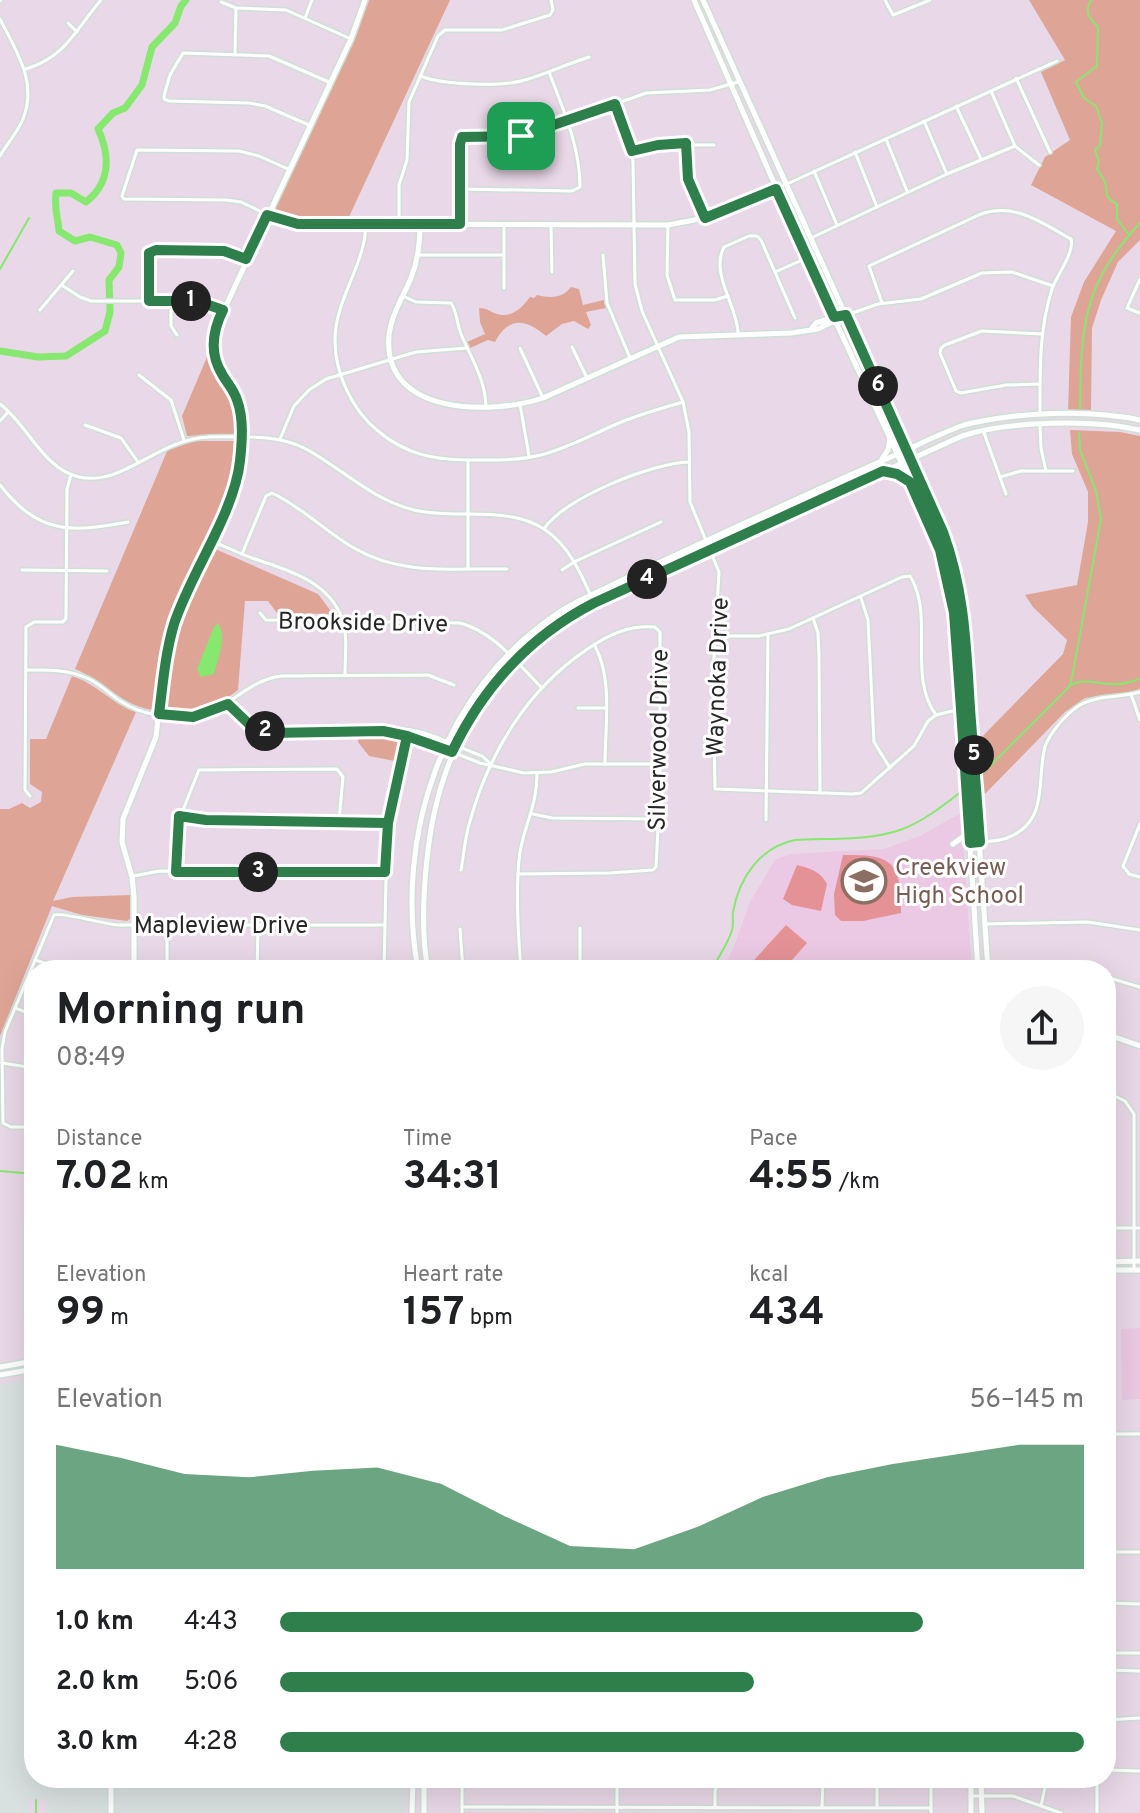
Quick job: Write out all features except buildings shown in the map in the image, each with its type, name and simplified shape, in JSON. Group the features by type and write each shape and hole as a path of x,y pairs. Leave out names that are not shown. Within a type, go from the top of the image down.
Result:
{"main road":[{"path":"134,960 132,877 122,842 123,819 152,748 164,661 172,634 236,481 241,438 238,401 219,369 214,336 246,259 351,39 365,0"},
{"path":"694,0 729,85 940,550 954,613 977,960"},
{"path":"703,0 949,547 963,605 988,960"},
{"path":"267,215 298,224 668,225 705,218 776,189"},
{"path":"420,224 418,255 389,334 392,358 401,378 422,397 445,406 520,404 543,398 658,345 688,335 782,334 811,329 816,323 846,315"},
{"path":"1040,415 1040,425"},
{"path":"417,960 414,939 416,865 428,791 444,745 477,689 507,654 544,623 590,595 964,425 1004,416 1112,416 1140,420"},
{"path":"427,960 424,927 427,853 436,802 454,749 484,697 514,661 562,621 594,603 947,441 1003,426 1107,425 1140,430"},
{"path":"881,461 888,450 890,438"},
{"path":"883,471 897,474 910,482"},
{"path":"831,484 835,493"},
{"path":"776,509 780,518"},
{"path":"940,550 949,547"},
{"path":"642,571 646,580"},
{"path":"961,709 970,708"},
{"path":"953,844 964,836 969,827"},
{"path":"1116,1038 1140,1046"},
{"path":"1116,1262 1137,1261"},
{"path":"1116,1270 1137,1270"},
{"path":"0,1367 24,1363"},
{"path":"0,1375 24,1371"},
{"path":"111,1788 111,1813"},
{"path":"412,1813 413,1788"},
{"path":"424,1788 424,1813"},
{"path":"971,1788 971,1813"},
{"path":"982,1788 982,1813"}],"street":[{"path":"25,69 59,52 101,0"},
{"path":"305,18 312,0"},
{"path":"399,224 399,185 407,160 408,108 438,36 445,30 512,28 550,15 553,10 551,0"},
{"path":"885,0 893,15 930,0"},
{"path":"221,2 236,8 278,8 351,39"},
{"path":"235,55 236,8"},
{"path":"0,19 25,69 29,93 23,121 0,156"},
{"path":"68,23 77,32"},
{"path":"309,125 265,106 249,103 164,99 170,75 183,53 235,55 273,57 329,82"},
{"path":"420,76 440,82 510,83 589,57"},
{"path":"776,189 1057,61"},
{"path":"460,189 580,187 580,165 549,72"},
{"path":"1016,78 1050,152"},
{"path":"460,224 462,137 529,135 653,92 710,90 738,82"},
{"path":"991,91 1015,146 1039,165"},
{"name":"Waynoka Drive","path":"615,104 632,151 635,284 642,311 683,402 689,432 690,502 720,580 715,636 715,789 767,792"},
{"path":"956,106 981,159"},
{"path":"924,121 947,174"},
{"path":"886,139 908,192"},
{"path":"686,143 688,179 705,218"},
{"path":"632,151 658,145 714,145"},
{"path":"811,238 947,174 1015,146"},
{"path":"267,215 241,202 226,200 122,198 137,150 239,151 288,169"},
{"path":"855,152 877,207"},
{"path":"814,171 837,225"},
{"path":"882,303 869,266 989,211 1019,212 1071,239 1073,243 1053,286 1042,334 1040,415"},
{"path":"366,224 365,245 337,319 335,339 340,373 346,389 361,414 386,438 421,456 468,460 529,457 566,447 636,416 683,402"},
{"path":"504,224 504,288"},
{"path":"551,224 552,272"},
{"path":"668,225 667,275 675,300 715,300 728,296"},
{"path":"738,334 737,316 721,274 722,249 749,236 757,236 795,318"},
{"path":"149,301 150,251 224,251 246,259"},
{"path":"418,255 504,255"},
{"path":"603,255 607,303 630,358"},
{"path":"775,272 807,258"},
{"path":"40,310 73,271"},
{"path":"846,315 882,303 921,299 982,273 1012,272 1053,286"},
{"path":"1140,279 1127,308 1140,313"},
{"path":"63,286 80,297 102,302 201,302 223,310"},
{"path":"403,296 416,302 451,303 483,383 486,406"},
{"path":"171,301 171,326 177,335"},
{"path":"1040,384 1006,385 961,393 956,391 940,353 941,348 961,338 992,330 1042,334"},
{"path":"572,347 587,378"},
{"path":"279,440 288,416 301,397 318,383 340,373 392,358 424,351 467,348"},
{"path":"520,348 543,398"},
{"path":"139,375 171,400 184,440"},
{"path":"0,404 55,465 71,475 94,480 105,478 184,440 279,440 303,448 358,485 393,503 434,514 524,519 544,529 561,543 594,603"},
{"path":"520,404 529,457"},
{"path":"0,421 8,412"},
{"path":"85,425 121,438 138,462"},
{"path":"1040,425 1046,471"},
{"path":"983,430 1006,494"},
{"path":"468,460 468,569"},
{"path":"544,529 553,516 566,506 661,465 689,462"},
{"path":"1000,477 1009,472 1073,471"},
{"path":"30,796 25,790 28,624 65,620 67,489 71,475"},
{"path":"0,485 20,509 45,524 100,527 128,522"},
{"path":"242,554 266,496 272,493 373,558 421,569 507,569"},
{"path":"562,570 661,522"},
{"path":"211,541 281,566 313,584 334,602 343,621 345,675"},
{"path":"22,570 107,571"},
{"path":"715,636 768,635 813,618 905,575 912,578 920,616 925,693 936,715"},
{"path":"860,596 868,620 874,742 890,768"},
{"name":"Brookside Drive","path":"260,613 266,620 460,623 484,633 542,688"},
{"path":"813,618 818,633 820,793"},
{"name":"Silverwood Drive","path":"519,874 653,870 657,863 660,632 648,626 618,631 594,644"},
{"path":"766,820 768,635"},
{"path":"461,870 469,823 491,764 505,737 542,688 594,644 604,667 605,764"},
{"path":"26,670 61,670 78,674 98,684 123,703 144,712 193,717 228,704 249,686 270,677 428,675 454,685"},
{"path":"970,843 1006,839 1024,826 1042,795 1044,752 1048,740 1078,705 1140,692"},
{"path":"1131,694 1140,720"},
{"path":"228,704 250,725 270,733 383,731 444,745"},
{"path":"578,708 605,708"},
{"path":"767,792 861,793 914,746 928,721 941,712 961,709"},
{"path":"383,731 394,728 408,730 454,749 482,756 491,764 514,772 537,774 575,765 660,764"},
{"path":"384,960 388,823 408,730"},
{"path":"176,872 179,816 199,770 337,769 343,777 339,820"},
{"path":"521,960 520,851 536,801 537,774"},
{"path":"532,814 552,818 657,819"},
{"path":"179,816 206,820 388,823"},
{"path":"1140,824 1123,866 1129,874 1140,877"},
{"path":"132,877 153,872 385,872"},
{"name":"Mapleview Drive","path":"35,960 52,918 59,912 90,922 134,925 384,925"},
{"path":"986,924 1088,922 1140,930"},
{"path":"167,925 167,960"},
{"path":"257,960 258,925"},
{"path":"580,928 580,960"},
{"path":"460,929 462,960"},
{"path":"1116,980 1140,987"},
{"path":"24,986 3,1040 2,1063 3,1123 6,1126 24,1127"},
{"path":"15,1008 24,1011"},
{"path":"2,1063 24,1066"},
{"path":"1116,1097 1125,1101 1134,1114 1137,1270"},
{"path":"1116,1228 1140,1228"},
{"path":"1116,1434 1140,1434"},
{"path":"1116,1552 1140,1552"},
{"path":"1116,1603 1140,1604"},
{"path":"1116,1653 1140,1653"},
{"path":"1116,1670 1140,1671"},
{"path":"1116,1719 1140,1718"},
{"path":"1116,1770 1140,1771"},
{"path":"462,1788 462,1813"},
{"path":"617,1788 617,1810"},
{"path":"715,1807 716,1788"},
{"path":"822,1807 823,1788"},
{"path":"877,1788 877,1807"},
{"path":"462,1807 617,1810 877,1807 931,1810 931,1788"},
{"path":"1041,1806 1045,1788"},
{"path":"1097,1788 1097,1813"},
{"path":"971,1796 1013,1796 1061,1813"}],"shaded area":[{"path":"367,0 450,0 347,221 308,222 279,216 272,211 359,25"},
{"path":"1029,0 1140,0 1140,240 1118,262 1092,328 1091,412 1068,412 1071,317 1084,282 1116,231 1031,185 1045,157 1070,140 1041,72 1065,60"},
{"path":"571,287 579,289 583,305 604,300 606,308 586,312 591,325 588,329 574,321 562,324 546,336 532,326 518,323 506,328 495,342 488,340 470,348 467,342 485,334 479,308 507,315 520,308 530,297 556,297"},
{"path":"210,350 214,367 235,405 238,432 187,436 182,416"},
{"path":"1070,430 1140,436 1140,689 1085,698 1065,712 985,794 978,741 1063,654 1067,640 1025,595 1077,585 1088,522 1088,492 1072,454"},
{"path":"195,441 236,441 237,458 222,509 165,643 156,710 134,705 75,669 168,449"},
{"path":"213,548 318,594 333,614 277,613 268,601 245,601 238,690 203,710 163,712 168,655"},
{"path":"218,623 222,642 214,674 201,677 197,669"},
{"path":"72,676 136,712 53,901 72,897 131,895 131,918 127,921 82,915 52,906 30,960 24,960 24,976 0,1036 0,809 22,803 30,808 41,802 42,792 30,784 30,739 46,739"},
{"path":"358,736 401,738 400,762 369,756 358,742"},
{"name":"Creekview High School","path":"961,813 971,960 727,960 750,902 775,860 790,854 884,849 920,836"},
{"path":"843,855 874,857 891,865 899,883 901,913 863,921 841,921 835,915 834,894"},
{"path":"797,865 818,873 827,884 821,911 792,905 783,899"},
{"path":"786,925 807,943 792,960 754,960"},
{"path":"1140,1328 1140,1399 1122,1400 1121,1329"},
{"path":"24,1380 24,1788 406,1788 405,1813 46,1813 46,1799 29,1799 29,1813 0,1813 0,1384"}],"waterway":[{"path":"0,351 38,357 66,356 105,331 110,312 109,280 119,267 121,253 117,245 90,237 75,241 59,231 56,193 71,193 86,202 100,186 106,158 98,129 113,113 125,108 142,85 152,47 175,23 186,0"},
{"path":"1091,0 1088,15 1098,27 1097,66 1076,82 1084,98 1096,106 1102,123 1100,146 1095,150 1099,162 1097,169 1106,184 1107,195 1117,204 1117,219 1129,235"},
{"path":"0,269 29,218"},
{"path":"1080,409 1084,331 1089,309 1106,267 1140,223"},
{"path":"977,779 1069,687 1072,678 1101,519 1096,491 1080,450 1079,433"},
{"path":"1071,685 1086,682 1119,684 1140,679"},
{"path":"717,960 733,926 733,912 740,887 753,866 771,849 795,840 888,834 928,816 972,783"},
{"path":"0,1171 24,1173"},
{"path":"36,1800 36,1813"}],"place":[{"name":"Creekview High School","path":"864,881"}],"route":[{"path":"521,136 462,137 460,224 298,224 267,215 246,259 216,250 156,250 149,253 149,301 197,301 223,310 214,336 215,357 238,401 241,416 239,468 174,625 164,661 159,714 193,717 228,704 241,719 270,733 383,731 407,736 405,751 388,823 364,820 206,820 179,816 176,872 385,872 388,823 407,736 452,752 492,685 522,654 562,621 594,603 883,471 897,474 910,482 943,559 956,628 961,709 970,708 980,842 970,843 961,709 970,708 965,622 954,563 846,315 834,317 776,189 705,218 688,179 686,143 632,151 615,104 521,136"}]}
